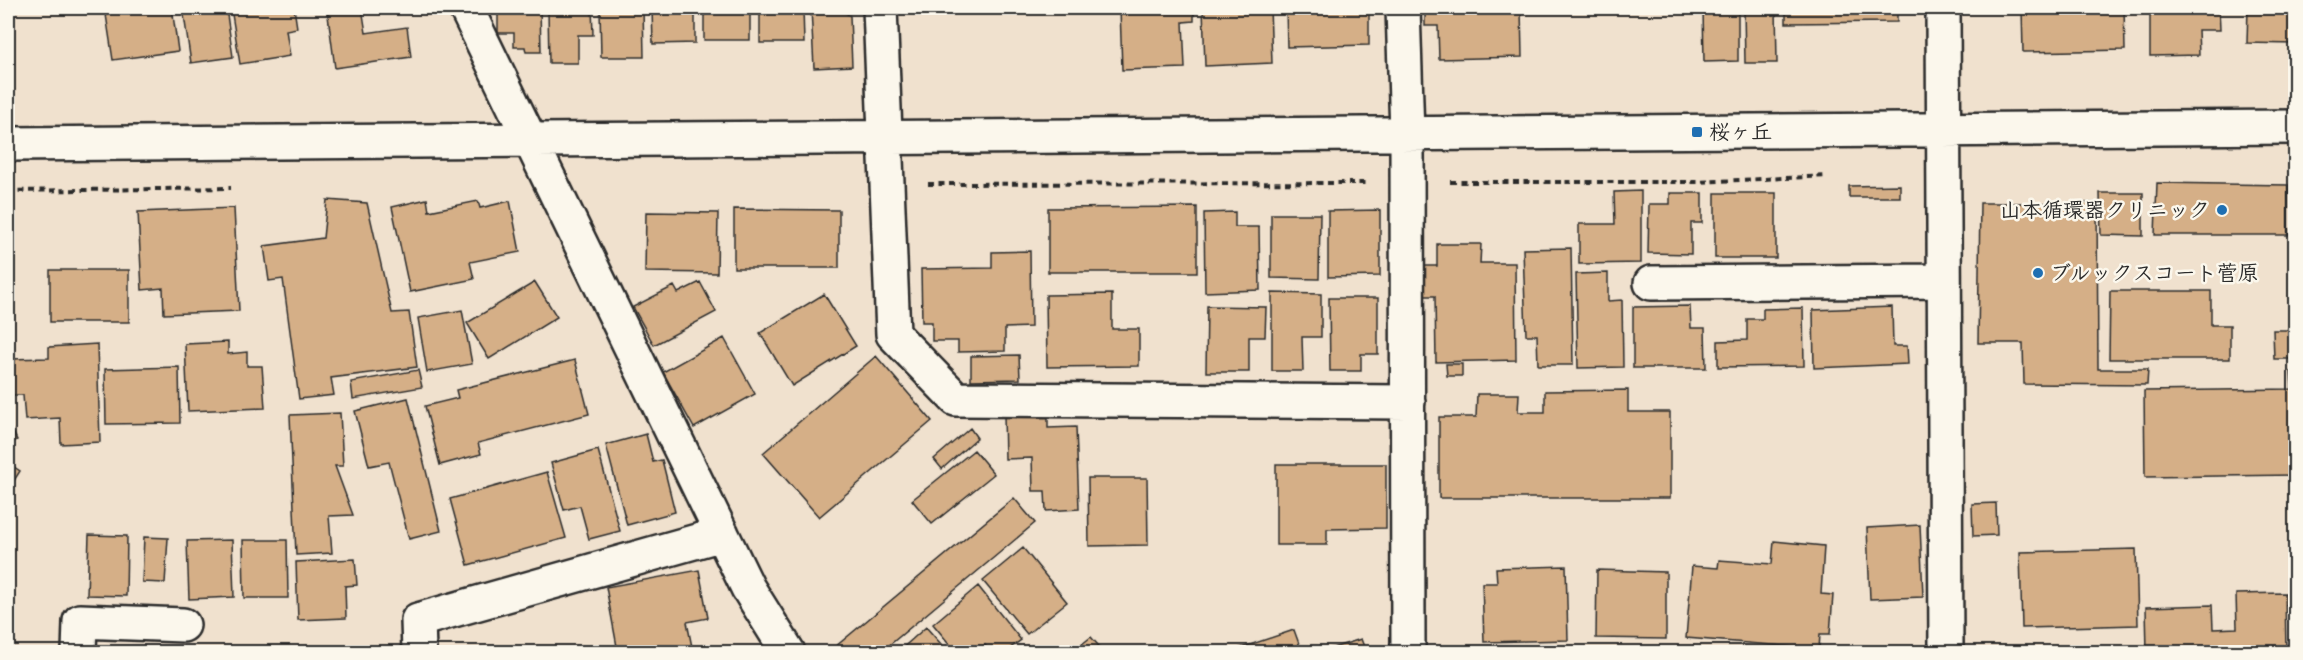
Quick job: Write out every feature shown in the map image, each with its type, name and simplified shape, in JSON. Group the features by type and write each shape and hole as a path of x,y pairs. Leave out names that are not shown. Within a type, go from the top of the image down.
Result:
{"street":[{"path":"466,8 748,588 788,652"},
{"path":"880,8 889,184 893,334 957,399 1408,402"},
{"path":"1403,8 1407,134 1408,652"},
{"path":"1943,8 1946,652"},
{"path":"8,144 2295,128"},
{"path":"1651,283 1943,281"},
{"path":"419,652 418,620 722,534"},
{"path":"748,588 760,652"},
{"path":"79,652 80,621 183,625"}],"path":[{"path":"889,184 1698,182 1837,176"},
{"path":"8,192 233,188"}],"building":[{"path":"105,8 172,8 178,51 113,60"},
{"path":"183,8 226,8 233,57 191,63"},
{"path":"231,8 294,8 297,28 286,30 290,56 240,64"},
{"path":"327,8 362,8 366,33 407,27 411,57 335,68"},
{"path":"498,8 540,8 541,52 526,52 525,47 514,47 514,33 498,33"},
{"path":"548,8 592,8 593,35 578,35 578,63 549,63"},
{"path":"600,8 643,8 644,57 601,57"},
{"path":"652,8 695,8 695,43 653,44"},
{"path":"704,8 750,8 750,40 704,40"},
{"path":"760,8 803,8 804,43 760,43"},
{"path":"811,8 839,8 850,16 852,66 814,68"},
{"path":"1120,8 1194,8 1194,21 1183,22 1185,68 1122,70"},
{"path":"1203,8 1270,8 1272,63 1205,66"},
{"path":"1286,8 1369,8 1369,45 1287,47"},
{"path":"1425,8 1521,8 1522,57 1439,59 1438,26 1425,26"},
{"path":"1703,8 1738,8 1738,61 1704,62"},
{"path":"1744,8 1776,8 1777,63 1745,63"},
{"path":"1786,8 1897,8 1897,22 1786,23"},
{"path":"2022,8 2124,8 2125,50 2023,52"},
{"path":"2150,8 2219,8 2220,30 2198,30 2199,55 2150,56"},
{"path":"2248,8 2296,8 2296,44 2247,43"},
{"name":"山本循環器クリニック","path":"2157,183 2288,185 2288,235 2155,235"},
{"path":"1900,185 1900,197 1849,197 1849,186"},
{"path":"1641,191 1641,263 1579,264 1579,224 1615,224 1614,192"},
{"path":"1670,193 1702,193 1702,223 1691,223 1691,254 1648,253 1649,204 1670,204"},
{"path":"1715,193 1776,193 1776,258 1715,258"},
{"path":"2100,193 2143,193 2143,236 2101,235"},
{"path":"427,199 429,211 478,201 480,208 510,201 520,252 470,262 474,279 410,292 392,207"},
{"path":"327,200 367,203 392,313 409,312 417,367 331,378 334,395 299,399 283,279 269,281 264,246 323,238"},
{"name":"ブルックスコート菅原","path":"1980,203 2097,203 2098,369 2148,369 2147,385 2024,384 2023,343 1978,343"},
{"path":"1197,207 1197,272 1048,272 1048,208"},
{"path":"234,208 239,311 164,314 163,288 142,290 138,212"},
{"path":"734,209 839,210 839,268 734,268"},
{"path":"1380,210 1380,276 1328,277 1328,211"},
{"path":"646,212 718,213 717,273 645,272"},
{"path":"1235,212 1235,227 1259,227 1260,290 1205,292 1204,213"},
{"path":"1271,214 1320,214 1319,279 1271,278"},
{"path":"1437,244 1481,244 1480,263 1515,263 1516,360 1436,362 1435,296 1421,296 1420,266 1437,266"},
{"path":"1571,248 1573,365 1538,365 1537,335 1526,335 1523,249"},
{"path":"1030,251 1031,327 1005,328 1005,351 958,352 958,341 932,341 932,322 922,322 921,269 992,268 992,252"},
{"path":"50,270 129,270 129,322 50,322"},
{"path":"1608,273 1608,301 1622,300 1623,367 1578,368 1576,274"},
{"path":"535,282 557,317 489,359 467,323"},
{"path":"700,282 716,312 654,345 633,307 674,286 678,293"},
{"path":"2110,291 2211,291 2211,325 2230,325 2230,359 2109,359"},
{"path":"1272,293 1321,294 1321,337 1302,337 1303,371 1272,371"},
{"path":"824,294 856,346 792,386 760,333"},
{"path":"1112,294 1112,329 1139,329 1139,366 1047,367 1046,295"},
{"path":"1329,298 1378,298 1378,354 1361,354 1361,371 1330,371"},
{"path":"1207,306 1266,307 1265,337 1249,337 1249,372 1206,372"},
{"path":"1690,306 1691,328 1705,328 1706,368 1633,368 1633,307"},
{"path":"1892,307 1893,346 1907,346 1908,364 1814,368 1813,310"},
{"path":"1803,308 1804,366 1718,367 1718,341 1747,340 1747,319 1763,319 1763,309"},
{"path":"462,310 472,364 427,372 418,318"},
{"path":"2273,330 2296,330 2296,359 2274,359"},
{"path":"724,338 755,394 694,428 663,372"},
{"path":"228,342 228,354 247,352 247,366 262,366 265,408 188,411 185,344"},
{"path":"97,344 100,442 61,444 60,418 25,420 23,395 11,395 10,359 49,358 49,347"},
{"path":"1019,355 1020,379 971,380 971,356"},
{"path":"876,356 932,421 819,517 763,453"},
{"path":"575,360 589,414 478,443 481,454 440,465 425,406 458,398 456,390"},
{"path":"1446,364 1462,364 1462,376 1447,376"},
{"path":"179,367 180,423 106,424 105,369"},
{"path":"418,370 422,387 353,399 351,382"},
{"path":"2296,370 2296,475 2145,477 2144,391 2292,389 2291,371"},
{"path":"1628,390 1628,412 1670,412 1670,498 1439,498 1439,417 1476,417 1477,394 1519,394 1518,412 1545,412 1545,391"},
{"path":"408,398 441,531 409,539 389,462 369,466 355,411"},
{"path":"340,413 343,466 335,466 353,515 329,516 332,553 296,555 290,415"},
{"path":"1048,413 1048,428 1076,427 1079,509 1046,511 1045,491 1033,491 1032,458 1005,459 1004,415"},
{"path":"8,422 17,440 8,445"},
{"path":"970,428 977,438 942,469 934,459"},
{"path":"646,434 653,462 662,460 675,512 627,525 606,445"},
{"path":"598,450 620,531 589,539 580,506 564,510 551,463"},
{"path":"974,450 994,474 932,524 912,500"},
{"path":"8,463 20,471 8,490"},
{"path":"1276,464 1386,464 1386,528 1327,529 1327,545 1276,545"},
{"path":"547,472 566,538 468,565 450,499"},
{"path":"1088,478 1147,478 1148,545 1089,546"},
{"path":"1014,498 1035,523 881,652 829,652"},
{"path":"1996,503 1997,535 1973,536 1972,504"},
{"path":"1920,525 1923,597 1870,599 1867,528"},
{"path":"89,535 127,536 126,596 87,595"},
{"path":"144,537 168,538 165,583 142,582"},
{"path":"232,540 234,597 189,599 187,541"},
{"path":"243,540 287,540 288,598 244,598"},
{"path":"1774,541 1824,546 1821,594 1833,595 1830,634 1820,634 1819,649 1686,638 1692,566 1718,568 1719,560 1772,564"},
{"path":"1023,548 1067,602 1027,634 983,581"},
{"path":"2136,549 2138,625 2022,628 2020,552"},
{"path":"355,559 357,585 345,586 346,618 298,620 296,562"},
{"path":"1566,566 1568,640 1484,642 1482,583 1497,583 1496,568"},
{"path":"699,570 708,618 687,622 693,652 618,652 606,587"},
{"path":"1597,570 1666,572 1666,639 1596,638"},
{"path":"978,586 1021,640 1005,652 991,652 985,645 976,652 956,652 933,624"},
{"path":"2285,593 2286,652 2147,652 2146,607 2212,605 2213,629 2237,628 2236,594"},
{"path":"926,627 948,652 898,652"},
{"path":"1294,630 1302,652 1229,652"},
{"path":"1091,637 1104,652 1072,652"},
{"path":"1361,639 1366,652 1320,652"},
{"path":"605,646 605,652 456,652"}],"place":[{"name":"桜ヶ丘","path":"1697,132"},
{"name":"山本循環器クリニック","path":"2222,210"},
{"name":"ブルックスコート菅原","path":"2038,273"}]}
